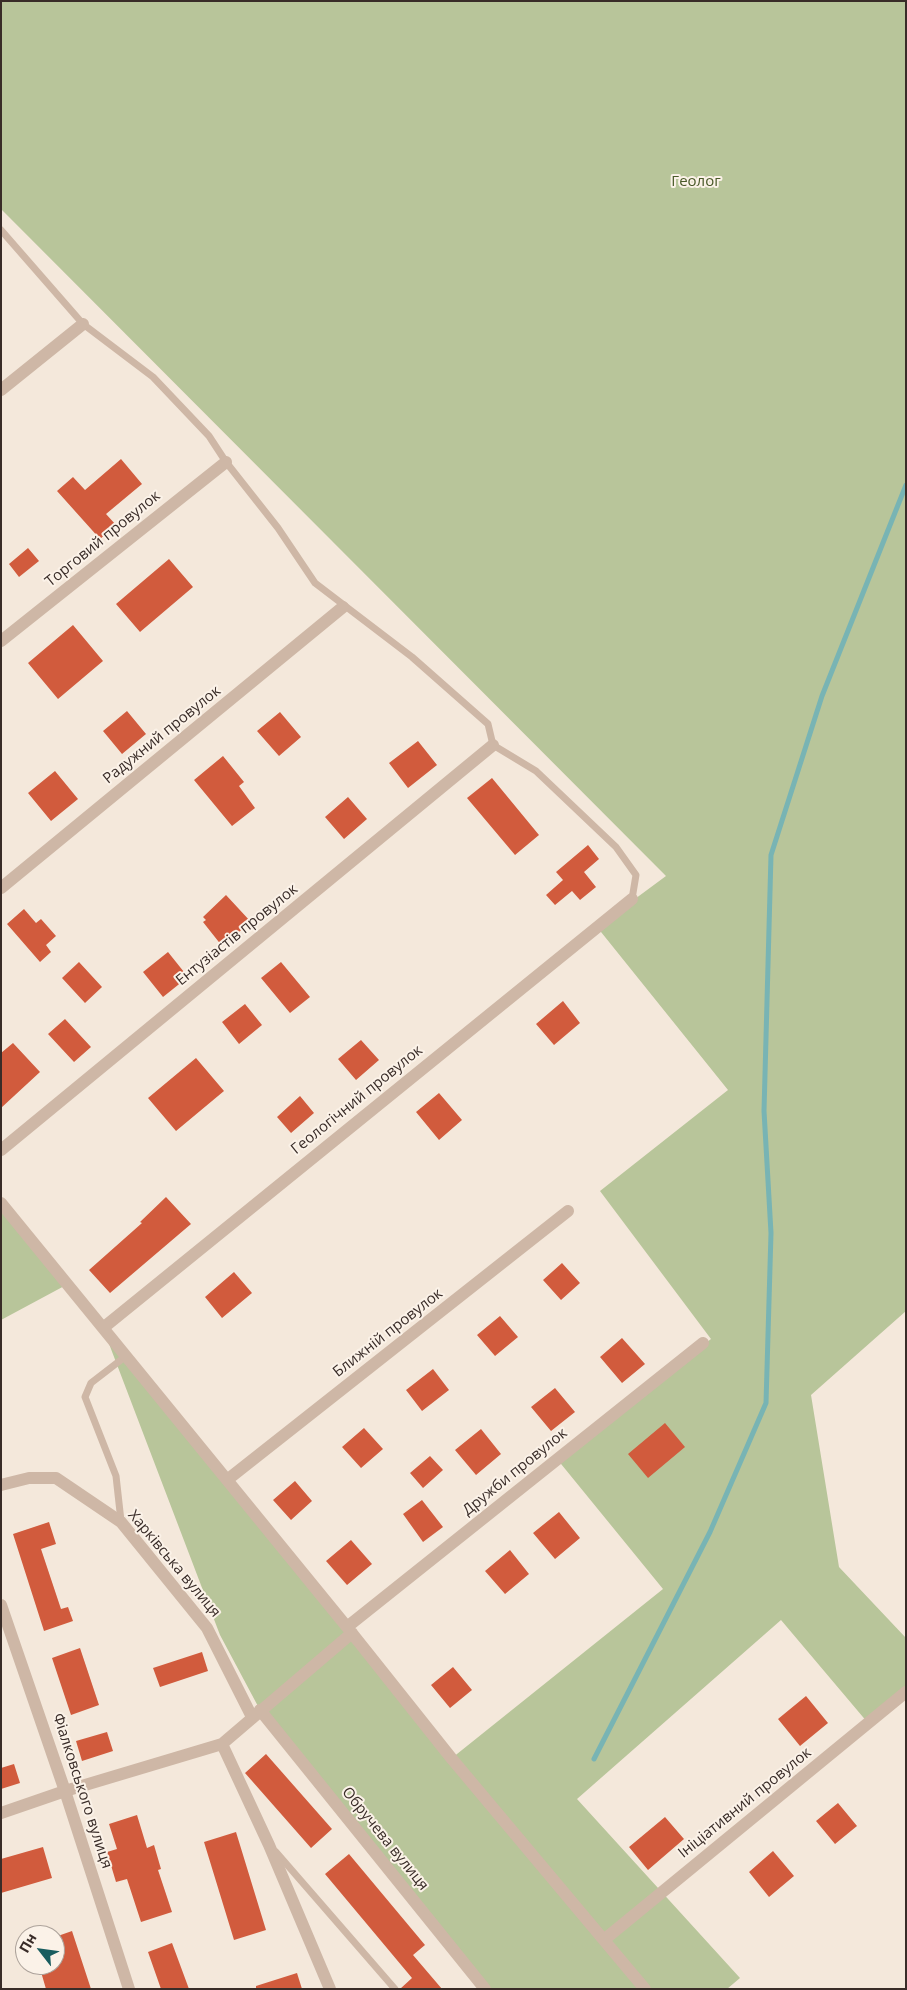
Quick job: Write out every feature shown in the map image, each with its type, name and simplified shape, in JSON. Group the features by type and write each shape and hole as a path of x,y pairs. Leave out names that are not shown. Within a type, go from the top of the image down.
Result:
{"street":[{"path":"1,390 83,324"},
{"name":"Торговий провулок","path":"1,641 226,462"},
{"name":"Радужний провулок","path":"1,888 343,606"},
{"name":"Ентузіастів провулок","path":"1,1150 493,745"},
{"name":"Геологічний провулок","path":"103,1328 632,899"},
{"path":"1,1203 350,1630 452,1759 645,1989"},
{"name":"Ближній провулок","path":"227,1480 568,1211"},
{"name":"Дружби провулок","path":"222,1744 350,1630 703,1343"},
{"name":"Харківська вулиця","path":"1,1485 29,1478 56,1478 121,1522 207,1628 256,1714"},
{"name":"Фіалковського вулиця","path":"1,1605 66,1791 129,1989"},
{"name":"Ініціативний провулок","path":"605,1939 906,1692"},
{"name":"Обручева вулиця","path":"256,1714 485,1989"},
{"path":"1,1812 222,1744 269,1845 330,1989"}],"lane":[{"path":"1,230 83,324 154,377 209,436 226,462 278,528 315,584 412,658 488,724 493,745 536,771 616,847 636,875 632,899"},
{"path":"121,1522 116,1476 85,1397 91,1383 126,1356"},
{"path":"269,1845 395,1989"}],"green space":[{"name":"Геолог","path":"1,1 906,1 906,1311 811,1395 839,1567 906,1638 906,1692 868,1723 781,1620 577,1799 740,1978 727,1989 485,1989 260,1710 220,1635 103,1328 452,1758 663,1589 557,1459 711,1339 600,1191 728,1090 597,927 666,876 1,209"},
{"path":"1,1203 68,1284 1,1320"}],"building":[{"path":"121,459 142,484 106,514 116,525 100,539 57,491 73,477 85,490"},
{"path":"28,548 39,561 19,577 9,564"},
{"path":"169,559 193,587 140,632 116,604"},
{"path":"73,625 103,661 58,699 28,663"},
{"path":"127,711 146,734 122,754 103,731"},
{"path":"280,712 301,737 279,756 257,731"},
{"path":"418,741 437,765 408,788 389,763"},
{"path":"223,756 244,782 239,786 255,808 232,826 194,780"},
{"path":"55,771 78,799 51,821 28,793"},
{"path":"492,778 539,835 515,855 467,798"},
{"path":"348,797 367,819 344,839 325,817"},
{"path":"588,845 599,859 584,872 596,887 580,900 572,891 555,905 546,895 563,880 556,872"},
{"path":"226,895 251,922 222,946 203,922 206,920 203,917"},
{"path":"24,909 36,923 41,919 56,936 46,945 51,952 40,962 7,924"},
{"path":"168,952 188,977 163,997 143,972"},
{"path":"79,962 102,987 85,1003 62,978"},
{"path":"281,962 310,997 290,1013 261,978"},
{"path":"563,1001 580,1023 554,1045 536,1024"},
{"path":"245,1004 262,1025 239,1044 222,1022"},
{"path":"65,1019 91,1047 74,1062 48,1034"},
{"path":"361,1040 379,1060 356,1080 338,1059"},
{"path":"13,1043 40,1072 1,1108 1,1053"},
{"path":"196,1058 224,1091 176,1131 148,1098"},
{"path":"439,1093 462,1120 439,1140 416,1112"},
{"path":"300,1096 314,1113 291,1133 277,1117"},
{"path":"166,1197 191,1224 110,1293 89,1270 142,1223 140,1222"},
{"path":"562,1263 580,1283 561,1300 543,1280"},
{"path":"234,1272 252,1293 222,1318 205,1297"},
{"path":"500,1316 518,1337 495,1356 477,1335"},
{"path":"622,1338 645,1364 622,1383 600,1357"},
{"path":"433,1369 449,1390 422,1411 406,1390"},
{"path":"555,1388 575,1412 551,1431 531,1407"},
{"path":"665,1423 685,1447 648,1478 628,1454"},
{"path":"364,1428 383,1449 361,1468 342,1447"},
{"path":"481,1429 501,1454 476,1475 455,1450"},
{"path":"430,1456 443,1470 423,1488 410,1473"},
{"path":"295,1481 312,1501 291,1520 273,1500"},
{"path":"422,1500 443,1527 423,1542 403,1514"},
{"path":"559,1512 580,1538 555,1559 533,1533"},
{"path":"49,1522 56,1544 41,1549 61,1609 68,1607 73,1621 44,1631 13,1534"},
{"path":"351,1540 372,1564 347,1585 326,1561"},
{"path":"510,1550 529,1574 505,1594 485,1571"},
{"path":"80,1648 99,1705 71,1715 52,1658"},
{"path":"202,1652 208,1671 160,1687 153,1668"},
{"path":"453,1667 472,1690 450,1708 431,1685"},
{"path":"806,1696 828,1723 800,1746 778,1719"},
{"path":"107,1732 113,1751 82,1761 76,1741"},
{"path":"266,1754 332,1829 311,1848 245,1773"},
{"path":"14,1764 20,1783 1,1789 1,1768"},
{"path":"838,1803 857,1826 835,1844 816,1821"},
{"path":"137,1815 147,1848 154,1845 161,1869 158,1870 172,1912 141,1922 127,1879 116,1882 107,1852 117,1849 109,1824"},
{"path":"665,1817 684,1839 648,1870 629,1847"},
{"path":"236,1832 266,1930 234,1940 204,1842"},
{"path":"43,1847 52,1878 1,1893 1,1859"},
{"path":"773,1851 794,1876 769,1897 749,1872"},
{"path":"349,1854 425,1945 413,1955 442,1989 400,1989 412,1978 325,1874"},
{"path":"72,1931 91,1989 46,1989 42,1975 65,1975 65,1933"},
{"path":"172,1943 189,1989 161,1989 148,1952"},
{"path":"297,1973 302,1989 256,1989 256,1986"}],"waterway":[{"path":"594,1759 710,1532 766,1403 771,1233 764,1111 771,855 822,696 906,485"}]}
